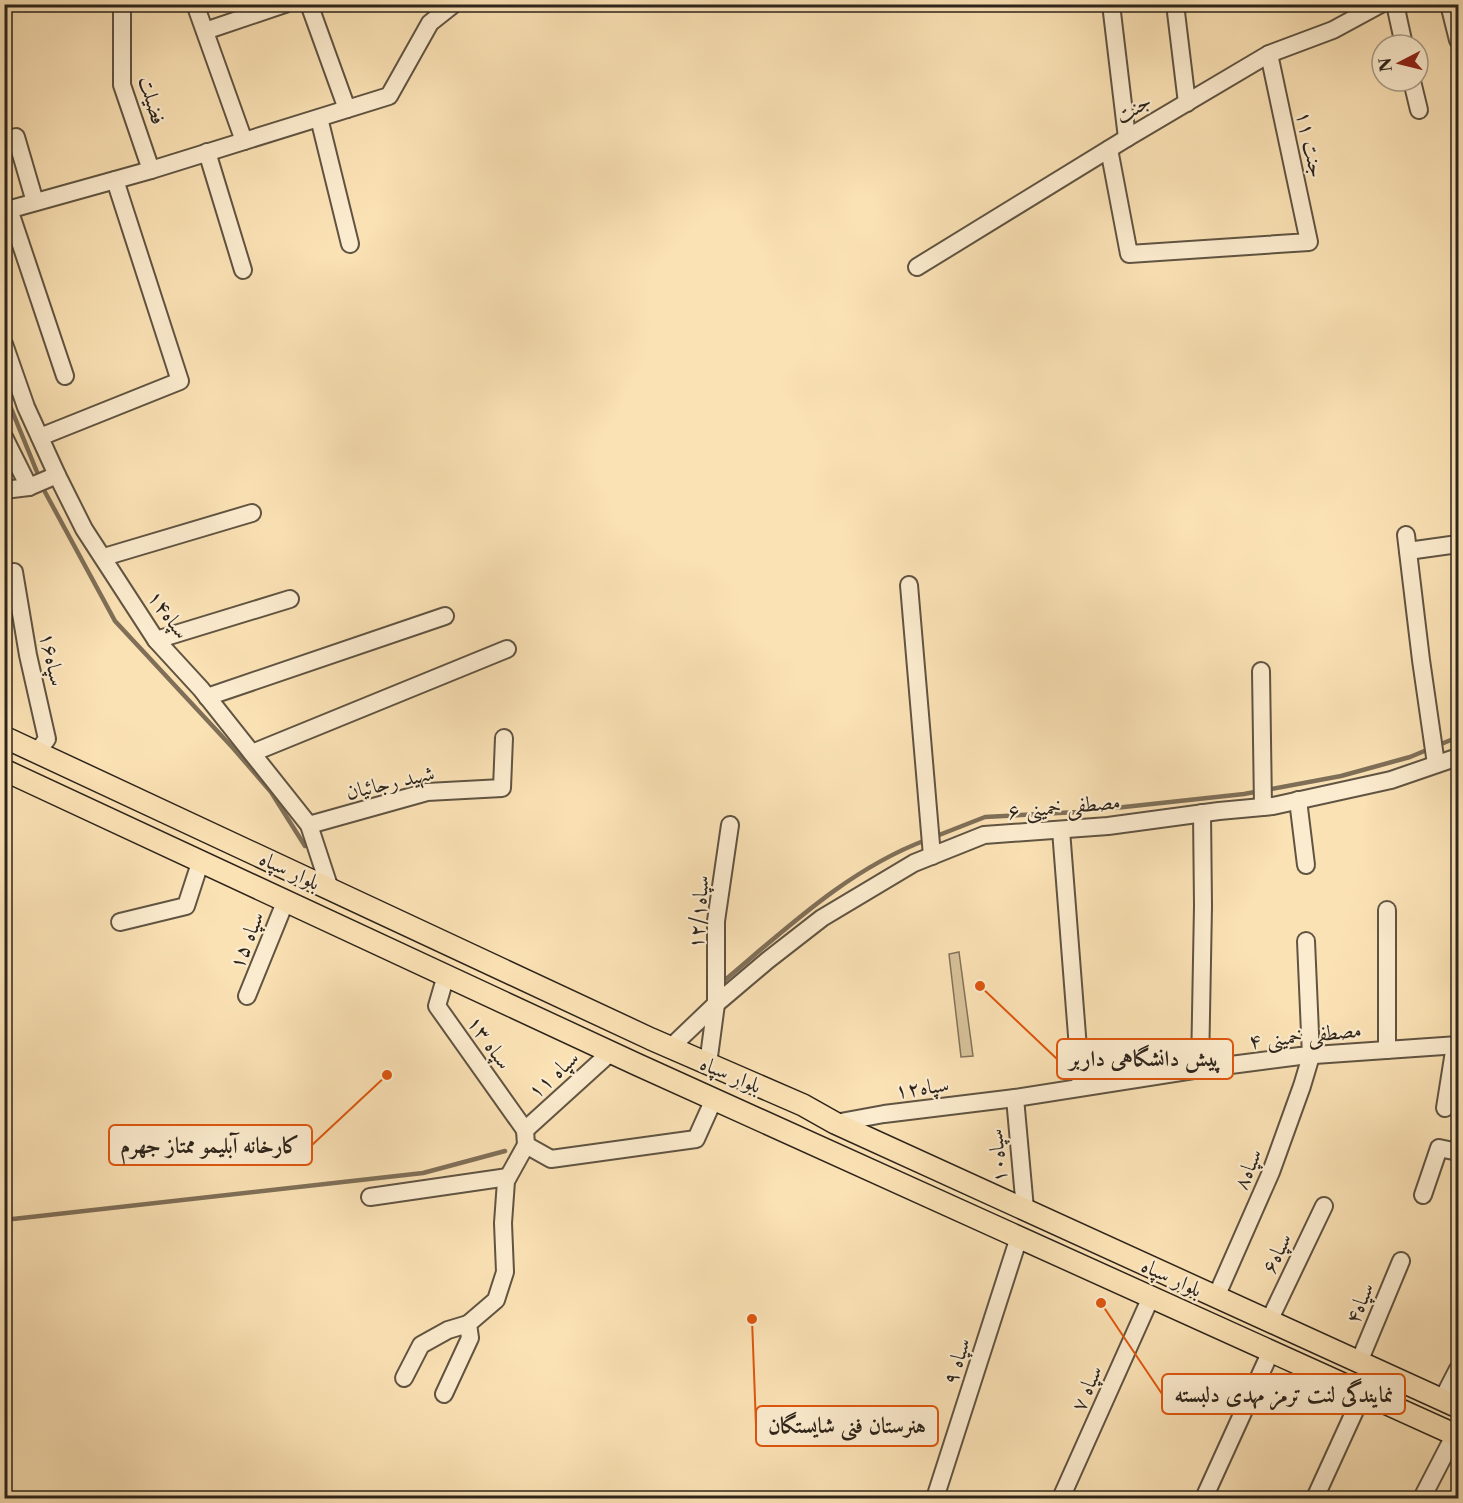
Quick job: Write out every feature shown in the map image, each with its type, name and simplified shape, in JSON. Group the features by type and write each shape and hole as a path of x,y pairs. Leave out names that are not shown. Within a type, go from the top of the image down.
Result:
{"main road":[{"name":"بلوار سپاه","path":"4,737 670,1048 803,1105 835,1123 1450,1403"},
{"name":"بلوار سپاه","path":"4,770 611,1052 1457,1435"},
{"path":"819,1147 835,1123"}],"street":[{"name":"فضیلت","path":"122,4 122,85 151,170"},
{"path":"195,4 244,141"},
{"path":"205,31 285,4"},
{"path":"309,4 347,109"},
{"path":"65,376 7,210 151,170 389,96 430,22 454,4"},
{"path":"1111,4 1127,138"},
{"path":"1175,4 1187,103"},
{"name":"جنت","path":"917,267 1269,54 1333,30 1381,4"},
{"path":"1395,4 1401,33"},
{"path":"1449,4 1458,40"},
{"name":"جنت ۱۱","path":"1109,149 1129,254 1309,242 1269,54"},
{"path":"1415,93 1419,110"},
{"path":"319,118 350,244"},
{"path":"16,136 35,202"},
{"path":"207,152 243,270"},
{"path":"40,437 180,381 115,180"},
{"name":"سپاه۱۴","path":"4,344 26,407 84,529 156,640 207,697 309,825 330,889"},
{"path":"4,437 29,487"},
{"path":"4,490 29,487 57,475"},
{"path":"104,557 252,513"},
{"path":"1436,764 1407,543 1458,544"},
{"name":"سپاه۱۶","path":"14,572 28,655 47,739 37,752"},
{"path":"909,585 932,856"},
{"path":"156,640 290,598"},
{"path":"207,697 445,616"},
{"path":"252,753 507,649"},
{"path":"1261,671 1263,807"},
{"name":"شهید رجائیان","path":"309,825 427,792 502,788 504,738"},
{"name":"مصطفی خمینی ۶","path":"716,1004 822,918 914,863 984,835 1108,826 1263,807 1391,780 1458,756"},
{"path":"1298,800 1306,865"},
{"path":"1200,1069 1202,813"},
{"name":"سپاه۱۲/۱","path":"708,1064 716,1004 716,921 730,825"},
{"path":"1061,830 1081,1088"},
{"path":"120,922 186,906 201,860"},
{"name":"سپاه ۱۵","path":"247,996 286,900"},
{"path":"1387,910 1387,1050"},
{"name":"سپاه۸","path":"1216,1297 1271,1172 1311,1056 1306,941"},
{"name":"سپاه ۱۳","path":"446,975 437,1006 525,1138"},
{"path":"670,1048 716,1004"},
{"path":"1445,1108 1457,1045"},
{"name":"مصطفی خمینی ۴","path":"1014,1098 1200,1069 1311,1056 1457,1045"},
{"name":"سپاه ۱۱","path":"508,1176 525,1138 611,1052"},
{"name":"سپاه۱۲","path":"835,1123 884,1114 1014,1098"},
{"name":"سپاه۱۰","path":"1014,1098 1025,1209"},
{"path":"525,1138 551,1159 696,1139 714,1099"},
{"path":"1423,1195 1439,1148 1458,1152"},
{"path":"370,1197 508,1176 503,1223 505,1272 496,1300 468,1324 448,1330 422,1345 404,1378"},
{"name":"سپاه۶","path":"1269,1321 1324,1206"},
{"name":"سپاه ۹","path":"935,1498 1019,1237"},
{"name":"سپاه۴","path":"1359,1362 1401,1261"},
{"name":"سپاه ۷","path":"1061,1498 1151,1297"},
{"path":"444,1394 470,1338 468,1324"},
{"path":"1204,1498 1271,1351"},
{"path":"1450,1403 1458,1370"},
{"path":"1315,1498 1363,1393"},
{"path":"1422,1498 1457,1435"}],"shaded area":[{"path":"959,952 973,1056 961,1057 949,954"}],"waterway":[{"path":"4,391 37,472"},
{"path":"45,492 115,621 271,792 305,846"},
{"path":"934,837 985,817 1078,812 1244,794 1341,776 1410,757 1458,737"},
{"path":"725,980 796,920 845,883 898,852 926,840"},
{"path":"4,1220 423,1173 505,1151"}],"place":[{"name":"پیش دانشگاهی داربر","path":"980,986"},
{"name":"کارخانه آبلیمو ممتاز جهرم","path":"387,1075"},
{"name":"نمایندگی لنت ترمز مهدی دلبسته","path":"1101,1303"},
{"name":"هنرستان فنی شایستگان","path":"752,1319"}]}
